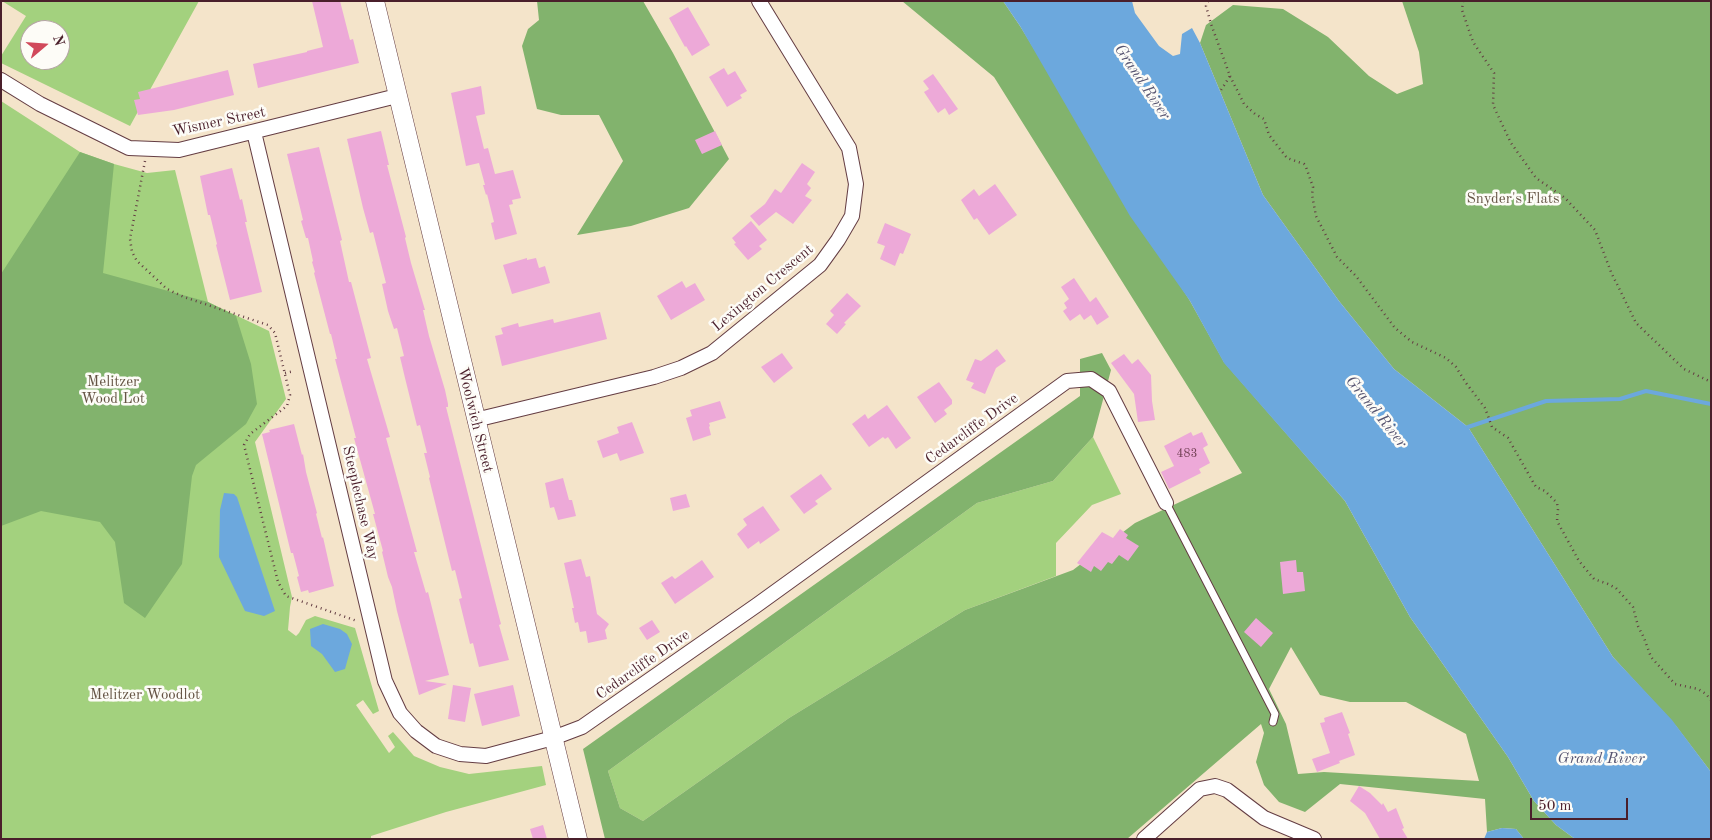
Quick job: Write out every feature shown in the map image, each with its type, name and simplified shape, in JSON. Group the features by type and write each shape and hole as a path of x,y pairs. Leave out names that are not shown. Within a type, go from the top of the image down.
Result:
{"street":[{"name":"Woolwich Street","path":"375,1 578,839"},
{"name":"Lexington Crescent","path":"475,420 654,377 681,368 712,352 820,264 838,240 852,216 856,184 849,148 759,1"},
{"name":"Wismer Street","path":"1,80 40,104 130,148 179,150 397,96"},
{"name":"Steeplechase Way","path":"254,132 385,681 392,698 400,713 416,731 436,746 460,754 486,756 554,738"},
{"name":"Cedarcliffe Drive","path":"554,738 582,727 758,606 1067,381 1091,379 1109,391 1166,503"},
{"path":"1144,839 1200,790 1215,786 1227,790 1264,818 1314,839"}],"lane":[{"name":"Cedarcliffe Drive","path":"1166,503 1275,714 1273,722"}],"path":[{"path":"1208,1 1206,6 1211,24 1230,76 1244,104 1264,119 1269,135 1287,158 1304,164 1306,167 1313,187 1312,195 1316,216 1337,257 1356,276 1395,328 1412,342 1446,358 1456,366 1485,408 1492,426 1508,438 1532,482 1536,487 1545,490 1557,503 1557,521 1579,561 1594,579 1616,588 1634,607 1638,626 1651,657 1675,684 1698,689 1711,700"},
{"path":"1463,1 1462,10 1473,42 1494,73 1493,105 1511,143 1536,178 1565,198 1595,230 1610,272 1636,324 1684,369 1711,382"},
{"path":"1221,90 1230,76"},
{"path":"148,148 130,239 132,252 137,261 167,289 184,297 268,325 275,333 290,395 287,406 250,434 244,445 278,582 286,596 356,622 371,619"},
{"path":"285,373 294,371"}],"green space":[{"path":"2,1 199,1 130,126 1,63 1,56 20,26 20,70 70,70 70,20 24,20 26,16"},
{"path":"537,1 643,1 729,159 689,208 631,226 577,235 623,161 599,115 561,115 537,109 522,46 528,29 539,20"},
{"path":"902,1 1003,1 1190,301 1224,362 1345,501 1410,617 1508,757 1534,801 1556,825 1575,839 1524,839 1516,829 1502,828 1487,832 1485,799 1340,784 1305,812 1279,802 1264,785 1256,762 1264,733 1261,724 1127,839 605,839 583,749 1080,396 1080,359 1102,353 1111,370 1093,437 1053,481 977,503 608,771 620,808 643,821 789,718 965,610 1073,570 1135,523 1242,473 994,77","holes":["1291,647 1320,695 1350,702 1406,702 1466,734 1479,781 1324,772 1298,774 1286,724 1269,689"]},
{"name":"Snyder's Flats","path":"1402,1 1711,1 1711,772 1676,726 1613,657 1468,427 1394,369 1339,301 1263,195 1200,43 1206,25 1233,5 1283,9 1328,37 1369,76 1397,94 1423,84 1419,52"},
{"name":"Melitzer Woodlot","path":"1,101 80,152 147,173 175,170 208,302 269,331 286,399 255,442 292,597 288,630 296,636 306,620 315,616 355,628 379,711 373,714 363,700 356,705 389,753 395,747 388,736 393,732 414,756 440,767 469,774 542,766 546,785 446,812 371,836 371,839 1,839"},
{"name":"Melitzer Wood Lot","path":"80,152 114,164 103,273 208,302 236,316 251,364 257,404 246,424 196,465 192,476 182,564 145,618 124,603 115,542 100,522 41,511 1,526 1,274"},
{"path":"1093,437 1121,494 1092,505 1056,543 1056,576 965,610 789,718 643,821 620,808 608,771 977,503 1053,481"}],"water":[{"name":"Grand River","path":"1003,1 1132,1 1135,13 1159,46 1173,56 1180,54 1182,34 1192,28 1263,195 1339,301 1394,369 1468,427 1613,657 1672,720 1711,772 1711,839 1575,839 1556,825 1534,801 1508,757 1410,617 1345,501 1224,363 1190,301 1130,216 1020,26"},
{"path":"224,493 234,494 237,497 275,611 264,616 245,611 219,557 220,510"},
{"path":"323,624 340,629 347,634 352,644 345,669 335,672 322,654 311,646 310,629"},
{"path":"1502,828 1516,829 1524,839 1484,839 1487,832"}],"building":[{"path":"312,1 340,1 350,40 353,39 359,63 258,88 253,64 323,47"},
{"path":"688,7 710,45 692,56 669,18"},
{"path":"724,68 728,75 735,71 747,91 740,95 742,98 727,107 709,77"},
{"path":"228,70 234,95 174,110 138,115 134,100 140,99 138,92"},
{"path":"933,74 958,109 949,115 945,108 938,113 924,92 929,89 923,81"},
{"path":"481,86 485,114 476,116 484,149 488,148 495,174 513,170 521,198 512,200 513,204 509,205 517,234 495,240 491,223 494,222 483,185 485,185 479,163 466,166 451,93"},
{"path":"381,131 389,165 387,165 411,263 425,310 423,310 429,336 445,390 448,404 448,407 446,407 509,660 479,667 473,643 470,644 459,599 462,598 455,570 452,571 429,478 424,453 427,453 420,425 417,426 400,357 404,356 397,328 394,329 388,311 382,284 386,283 373,232 370,233 363,208 347,139"},
{"path":"715,131 722,145 702,154 695,140"},
{"path":"319,147 342,240 340,241 349,282 351,282 371,358 367,359 390,437 386,438 417,552 414,552 426,593 428,592 449,675 425,681 447,684 419,695 388,577 373,514 375,514 354,438 356,438 314,273 308,238 306,238 301,221 303,220 287,154"},
{"path":"802,163 815,172 807,184 811,188 805,196 812,200 793,224 776,212 759,226 750,216 765,204 775,189 781,193"},
{"path":"232,168 240,200 242,199 247,222 245,222 262,292 230,300 200,176"},
{"path":"995,184 1017,215 989,235 977,218 974,220 961,200 974,189 979,196"},
{"path":"751,221 767,240 759,246 762,249 748,260 734,244 736,243 732,238"},
{"path":"885,223 911,234 903,254 900,253 895,266 880,259 885,246 877,243"},
{"path":"527,258 527,260 536,258 539,268 545,266 550,283 512,294 503,265"},
{"path":"1074,278 1090,302 1096,297 1109,317 1097,325 1091,315 1084,320 1080,314 1070,321 1063,311 1067,308 1064,303 1069,299 1061,287"},
{"path":"682,281 686,288 695,283 705,300 671,320 657,296"},
{"path":"847,293 861,306 844,323 846,324 837,334 826,324 834,315 830,311"},
{"path":"600,312 607,339 502,366 495,336 503,334 501,328 518,323 519,327 553,319 554,323"},
{"path":"997,349 1006,361 996,368 985,394 971,388 974,383 966,380 975,359 981,361"},
{"path":"782,353 793,368 774,383 761,367"},
{"path":"1124,354 1132,364 1138,359 1151,375 1155,420 1138,422 1134,394 1111,363"},
{"path":"939,382 952,400 952,404 944,410 947,414 935,423 917,397"},
{"path":"720,401 726,418 709,423 711,435 693,441 686,418 692,416 690,410"},
{"path":"887,405 911,438 896,449 888,437 885,439 883,437 869,447 852,424 865,414 868,419"},
{"path":"632,422 644,453 620,461 617,453 603,458 597,441 619,433 617,427"},
{"path":"294,424 303,454 334,586 309,593 308,590 301,592 297,577 299,576 293,553 291,553 262,434 270,432 269,430"},
{"path":"1191,432 1193,436 1202,432 1208,445 1203,448 1210,463 1199,469 1201,473 1169,489 1161,472 1174,466 1164,446"},
{"path":"821,474 832,489 815,501 818,504 804,514 790,496"},
{"path":"563,478 576,516 558,520 554,507 550,508 545,483"},
{"path":"686,494 690,507 673,511 670,498"},
{"path":"763,506 780,530 760,544 759,541 748,549 737,534 747,525 743,519"},
{"path":"1120,529 1128,535 1126,538 1139,546 1128,561 1119,555 1112,564 1108,562 1101,571 1094,566 1091,572 1077,563 1102,532 1113,538"},
{"path":"581,559 586,577 590,576 597,614 609,624 605,630 607,639 588,643 586,631 580,632 578,622 575,623 572,608 574,608 564,563"},
{"path":"702,560 714,577 675,604 661,583 672,576 675,579"},
{"path":"1296,560 1297,572 1303,572 1305,591 1283,594 1280,562"},
{"path":"1256,618 1273,633 1261,647 1244,632"},
{"path":"652,620 660,632 647,640 639,628"},
{"path":"453,685 471,688 465,722 448,719"},
{"path":"513,685 520,716 482,726 474,694"},
{"path":"1342,712 1350,733 1348,734 1355,755 1317,772 1312,759 1330,753 1320,723 1325,722 1324,718"},
{"path":"1359,786 1370,793 1382,805 1383,803 1388,812 1396,808 1404,828 1402,829 1408,839 1380,839 1365,813 1350,801"},
{"path":"543,825 547,839 533,839 530,829"}],"waterway":[{"path":"1468,427 1546,401 1620,399 1646,391 1711,404"}]}
